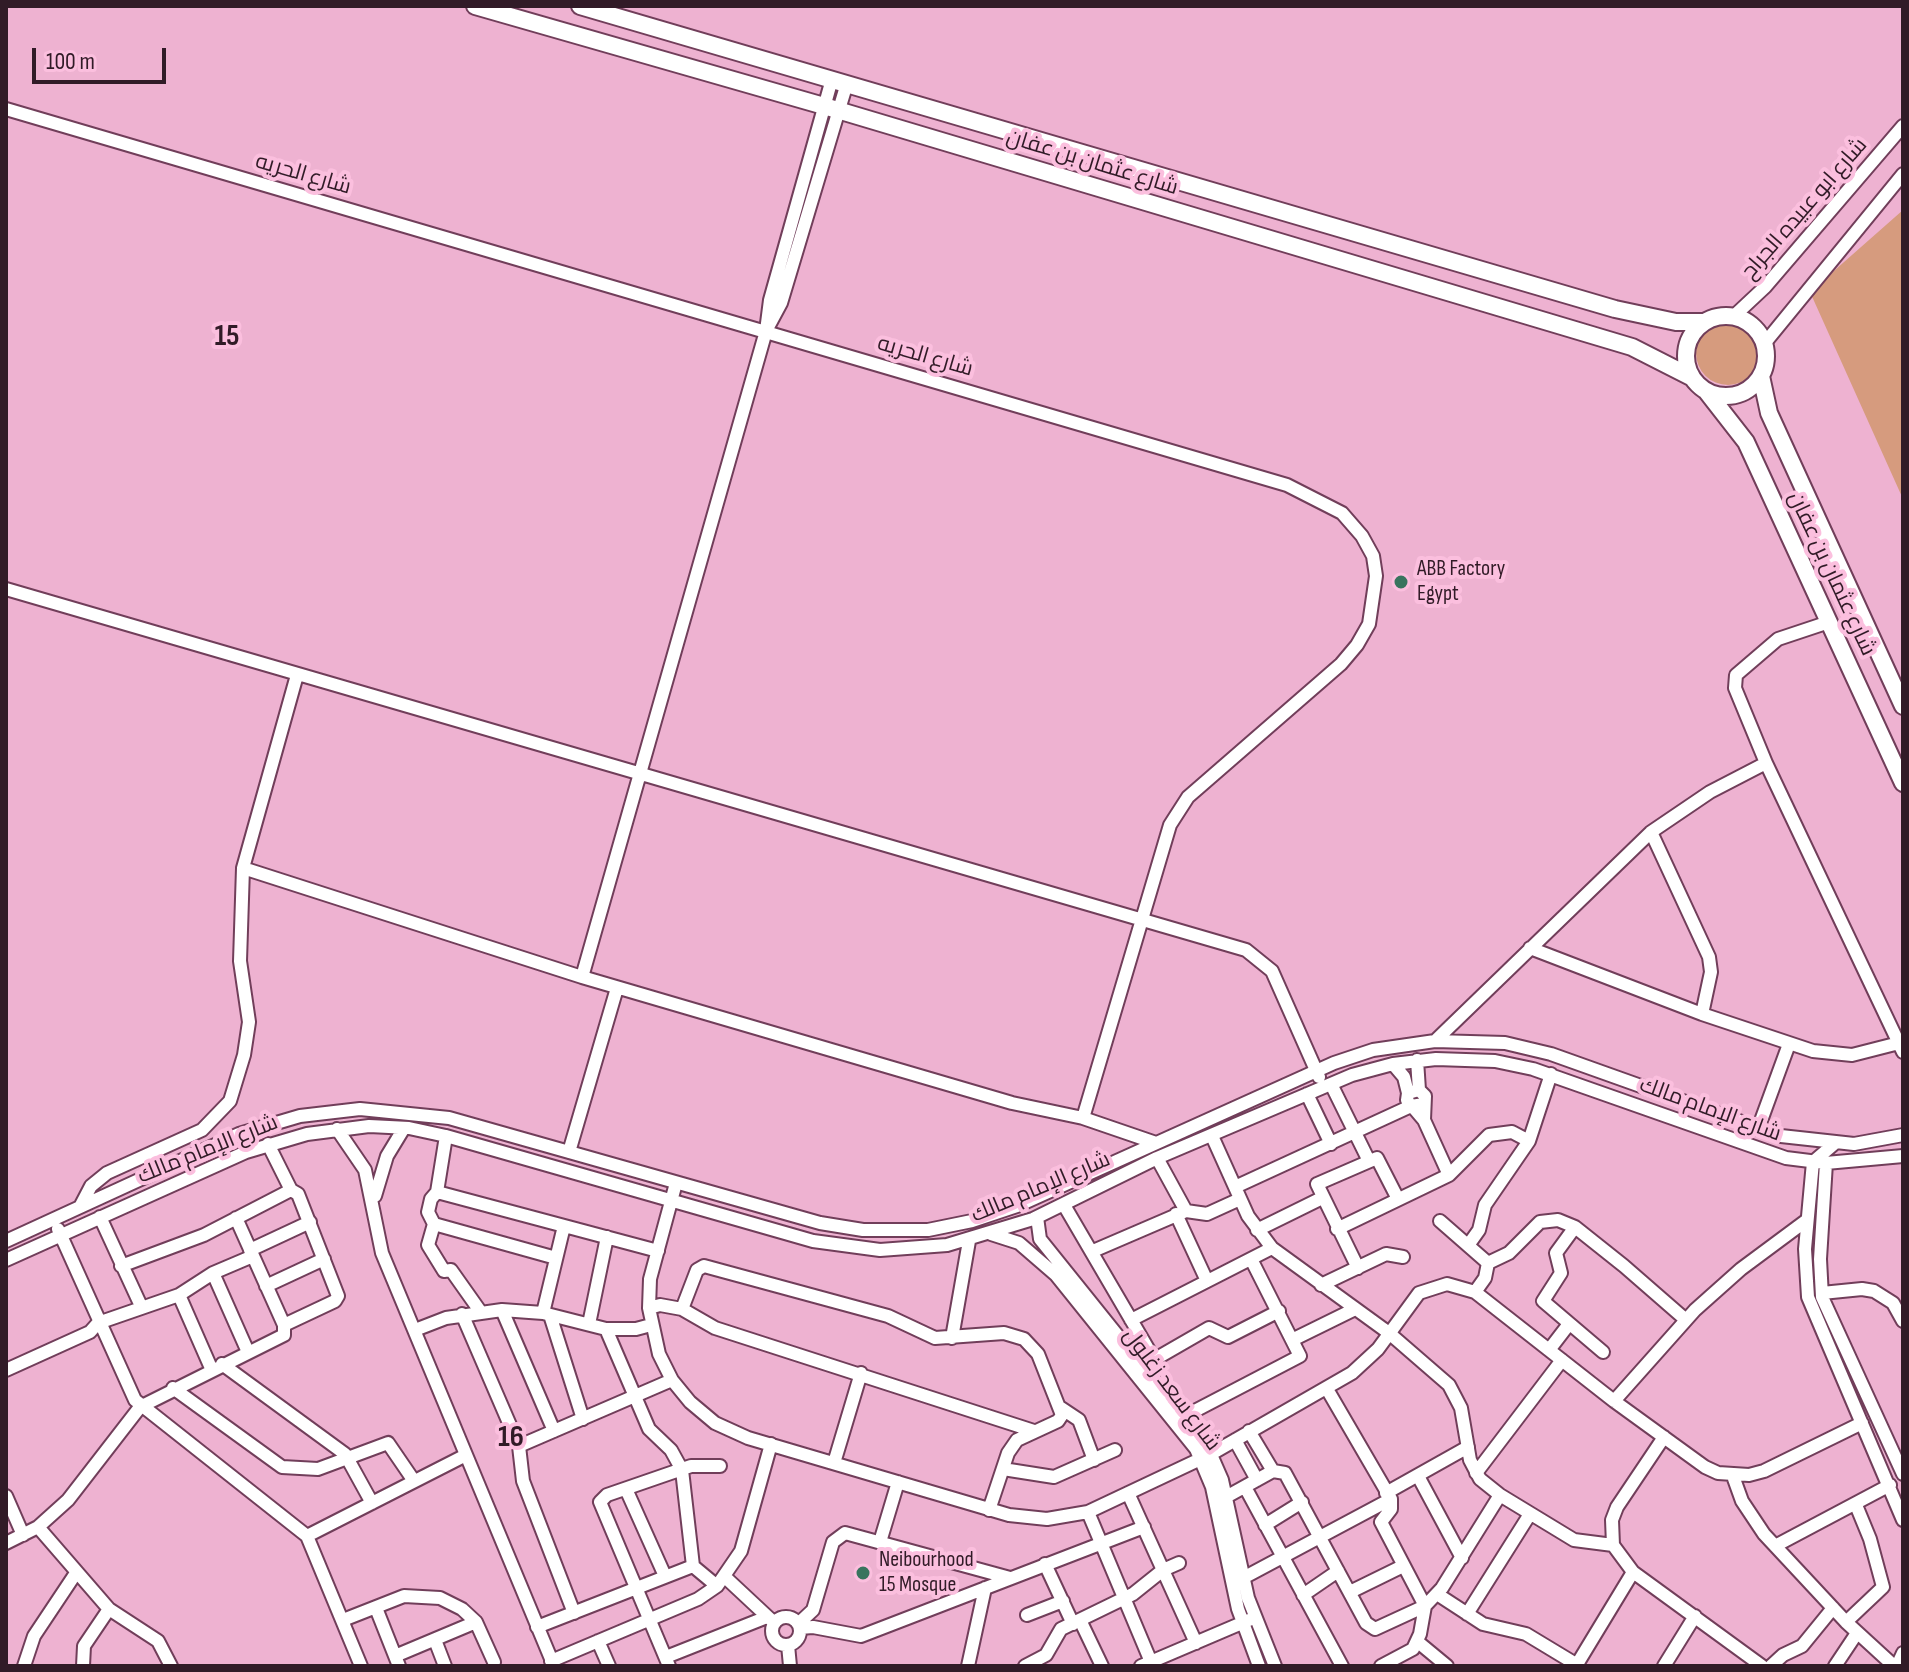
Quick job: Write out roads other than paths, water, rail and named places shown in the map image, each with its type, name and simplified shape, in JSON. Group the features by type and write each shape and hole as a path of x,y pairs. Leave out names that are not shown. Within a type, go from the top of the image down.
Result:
{"main road":[{"name":"شارع عثمان بن عفان","path":"475,6 831,108 1632,347 1691,377"},
{"name":"شارع عثمان بن عفان","path":"580,6 1615,309 1676,322 1704,322"},
{"path":"1734,316 1747,322 1764,344 1765,365 1761,376 1743,392 1719,396 1707,392 1691,377 1685,353 1688,341 1704,322 1734,316"},
{"name":"شارع عثمان بن عفان","path":"1761,376 1769,413 1903,706"},
{"name":"شارع عثمان بن عفان","path":"1707,392 1732,420 1746,442 1903,783"}],"street":[{"path":"582,977 766,331 770,300 839,81"},
{"name":"شارع الحريه","path":"6,109 1287,485 1342,513 1362,536 1373,556 1376,576 1369,624 1341,664 1178,809 1083,1118"},
{"name":"شارع ابو عبيده الجراح","path":"1734,316 1765,287 1903,126"},
{"path":"1764,344 1903,174"},
{"path":"6,589 1246,950 1261,959 1281,987 1316,1071 1369,1161"},
{"path":"1530,948 1789,1044 1832,1055 1901,1048 1766,763 1735,688 1736,675 1778,639 1829,622"},
{"path":"80,1207 91,1186 107,1173 202,1130 230,1101 241,1072 249,1022 240,961 243,868 297,675"},
{"path":"1435,1041 1651,832 1710,792 1766,763"},
{"path":"1651,832 1709,957 1711,972 1702,1014"},
{"path":"243,868 617,988 1012,1103 1083,1118 1156,1143"},
{"path":"569,1152 617,988"},
{"name":"شارع الإمام مالك","path":"6,1241 239,1134 330,1111 360,1109 419,1112 842,1228 885,1232 928,1230 1006,1210 1316,1071 1373,1050 1435,1041 1482,1041 1551,1054 1793,1139 1834,1144 1903,1135"},
{"path":"1758,1129 1789,1044"},
{"path":"1415,1100 1417,1060"},
{"name":"شارع الإمام مالك","path":"6,1260 268,1144 337,1129 404,1128 446,1136 848,1248 902,1249 969,1241 1037,1217 1157,1158 1327,1085 1393,1064 1417,1060 1495,1061 1551,1074 1763,1152 1820,1163 1903,1156"},
{"path":"1393,1064 1404,1077 1449,1175"},
{"path":"1469,1244 1479,1230 1485,1205 1529,1141 1551,1074"},
{"path":"1307,1094 1331,1144"},
{"path":"1093,1251 1181,1212 1207,1214 1238,1193 1415,1100"},
{"path":"1232,1109 1230,1117 1240,1124"},
{"path":"374,1203 384,1163 404,1128"},
{"path":"1189,1128 1199,1135 1197,1143"},
{"path":"337,1129 365,1170 374,1203 378,1240 552,1663 698,1599 721,1582 741,1551 771,1444"},
{"path":"1337,1229 1449,1175 1489,1135 1512,1132 1529,1141"},
{"path":"446,1136 437,1192 431,1199 428,1212 434,1224 428,1245 444,1271 451,1270 480,1311"},
{"path":"1212,1136 1257,1230 1272,1248 1389,1333 1454,1392 1476,1473 1500,1495 1574,1540 1613,1545"},
{"path":"268,1144 291,1190 298,1194 324,1259 336,1300 284,1325"},
{"path":"1834,1144 1820,1163 1807,1220 1808,1297 1903,1520"},
{"path":"1157,1158 1207,1281"},
{"path":"1358,1268 1322,1198 1318,1184 1369,1161 1380,1160 1398,1199"},
{"path":"1820,1163 1822,1293 1903,1474"},
{"path":"676,1183 650,1279 649,1308 659,1354 672,1380 690,1402 715,1423 771,1444 989,1510 1047,1519 1088,1512 1206,1456 1327,1389 1366,1362 1409,1304 1432,1286 1461,1286 1475,1292 1614,1401 1705,1467 1733,1476 1764,1471 1862,1423"},
{"path":"121,1266 204,1235 291,1190"},
{"path":"437,1192 658,1251"},
{"path":"1257,1230 1322,1198"},
{"path":"1064,1205 1131,1320 1149,1362 1209,1328 1228,1337 1279,1311"},
{"path":"100,1217 141,1306"},
{"name":"شارع سعد زغلول","path":"1037,1217 1040,1239 1149,1362 1185,1416 1226,1497 1243,1578 1275,1666"},
{"path":"6,1543 38,1527 68,1500 140,1407 217,1366 281,1338 284,1325 236,1218"},
{"path":"54,1219 98,1323 140,1407 307,1536 361,1666"},
{"path":"1488,1263 1509,1253 1534,1226 1545,1219 1558,1220 1575,1227 1686,1320"},
{"path":"1614,1401 1686,1320 1741,1269 1807,1220"},
{"path":"1440,1221 1488,1263"},
{"path":"6,1370 90,1332 98,1323 179,1295 213,1273 310,1222"},
{"path":"434,1224 556,1258"},
{"path":"564,1226 547,1314 583,1419"},
{"path":"1575,1227 1556,1253 1561,1273 1543,1300 1603,1352"},
{"name":"شارع سعد زغلول","path":"991,1234 1019,1243 1056,1275 1206,1456 1241,1623 1259,1666"},
{"path":"589,1324 607,1237"},
{"path":"952,1338 969,1241"},
{"path":"1131,1320 1272,1248"},
{"path":"1321,1285 1386,1254 1403,1257"},
{"path":"266,1286 324,1259"},
{"path":"1185,1416 1297,1359 1300,1353 1251,1259"},
{"path":"1475,1292 1485,1278 1488,1263"},
{"path":"682,1309 697,1270 704,1266 898,1320 927,1336 952,1338 1004,1333 1024,1339 1038,1354 1061,1408 1079,1420 1094,1460"},
{"path":"213,1273 248,1352"},
{"path":"1822,1293 1862,1289 1874,1291 1893,1303 1903,1321"},
{"path":"179,1295 217,1366 348,1457 372,1503"},
{"path":"649,1308 660,1305 682,1309 715,1328 1034,1431"},
{"path":"1294,1339 1355,1309"},
{"path":"415,1330 462,1314 502,1310 547,1314 606,1329 651,1325"},
{"path":"502,1310 554,1431"},
{"path":"462,1314 519,1446 523,1481 574,1613"},
{"path":"1549,1350 1569,1324"},
{"path":"606,1329 649,1429 671,1450 682,1470 693,1566"},
{"path":"1833,1358 1847,1351"},
{"path":"1476,1473 1562,1360"},
{"path":"834,1463 861,1373"},
{"path":"519,1446 672,1380"},
{"path":"173,1388 282,1467 309,1471 391,1443 414,1481"},
{"path":"1327,1389 1388,1496 1391,1509 1381,1522 1425,1606 1418,1642 1407,1655 1385,1665"},
{"path":"989,1510 1017,1440 1058,1421 1061,1408"},
{"path":"1249,1431 1273,1471"},
{"path":"1664,1437 1617,1507 1612,1520 1613,1545 1633,1572 1762,1666"},
{"path":"1235,1440 1257,1480"},
{"path":"1243,1578 1321,1536 1468,1447"},
{"path":"1003,1469 1049,1478 1115,1450"},
{"path":"307,1536 466,1455"},
{"path":"720,1466 700,1465 682,1470 603,1498 599,1507 667,1662 771,1620 785,1618 799,1626 861,1636 1144,1527"},
{"path":"1226,1497 1273,1471 1285,1473 1366,1623 1375,1629 1425,1606 1437,1594 1500,1495"},
{"path":"1418,1476 1462,1558"},
{"path":"1733,1476 1749,1513 1775,1546 1846,1622 1896,1666 1903,1653"},
{"path":"880,1542 898,1482"},
{"path":"1775,1546 1890,1485"},
{"path":"1245,1487 1342,1666"},
{"path":"626,1489 665,1576"},
{"path":"1128,1493 1196,1643"},
{"path":"6,1496 23,1535"},
{"path":"1265,1525 1302,1502"},
{"path":"1846,1622 1883,1587 1870,1539 1856,1505"},
{"path":"1088,1512 1125,1599 1146,1664 1255,1617"},
{"path":"1467,1614 1530,1514"},
{"path":"38,1527 109,1609 158,1641 171,1666"},
{"path":"788,1645 798,1639 799,1626 813,1610 835,1539 849,1533 1010,1578"},
{"path":"1025,1666 1046,1655 1056,1633 1125,1599 1163,1570 1179,1563"},
{"path":"1045,1564 1102,1666"},
{"path":"537,1627 693,1566 721,1582 771,1620 774,1639 788,1645"},
{"path":"1350,1592 1403,1566"},
{"path":"1303,1595 1338,1571"},
{"path":"1437,1594 1493,1628 1526,1634 1577,1666 1633,1572"},
{"path":"24,1666 34,1636 76,1573"},
{"path":"968,1666 985,1588"},
{"path":"343,1620 404,1596 429,1596 452,1603 476,1622 494,1662"},
{"path":"1027,1615 1063,1601"},
{"path":"376,1608 397,1661 476,1622"},
{"path":"1771,1666 1783,1655 1802,1646 1833,1608"},
{"path":"83,1666 84,1646 109,1609"},
{"path":"1664,1666 1695,1616"},
{"path":"1835,1666 1857,1633"},
{"path":"435,1640 445,1666"},
{"path":"598,1641 609,1666"},
{"path":"1418,1642 1447,1666"},
{"path":"788,1645 790,1666"}],"place":[{"name":"ABB Factory Egypt","path":"1401,582"},
{"name":"Neibourhood 15 Mosque","path":"863,1573"}],"district":[{"name":"15","path":"227,337"},
{"name":"16","path":"511,1438"}]}
